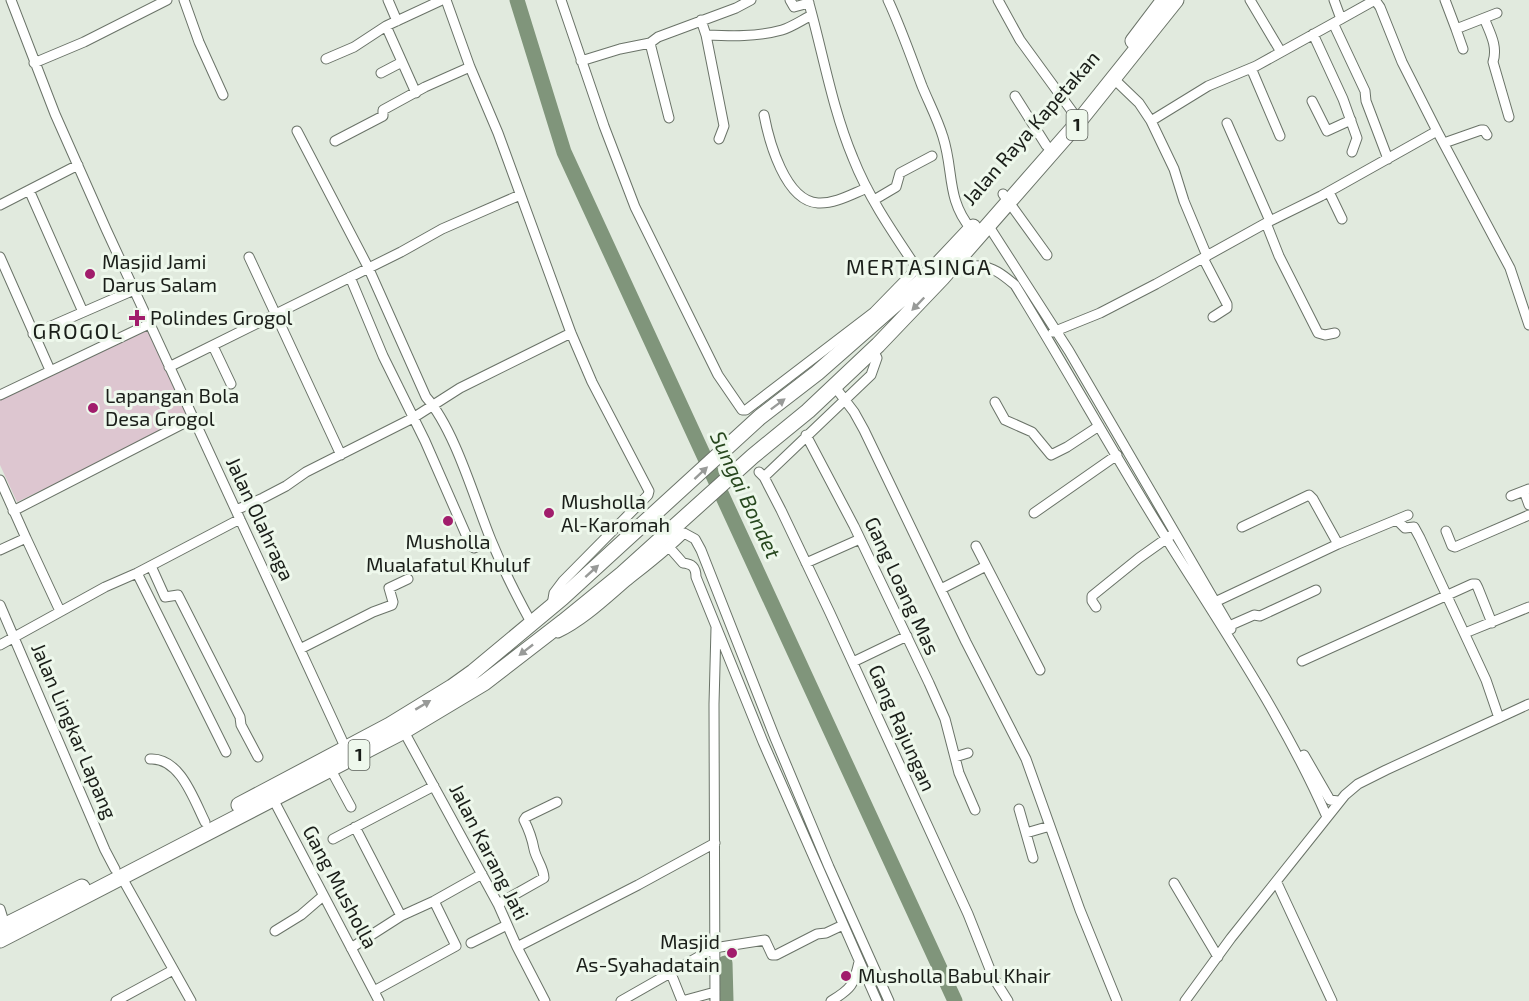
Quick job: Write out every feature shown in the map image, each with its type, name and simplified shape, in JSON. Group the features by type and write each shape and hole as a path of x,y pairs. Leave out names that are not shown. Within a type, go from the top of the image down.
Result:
{"highway":[{"name":"Jalan Raya Kapetakan","path":"1050,148 1074,114 1105,85 1164,0"},
{"name":"Jalan Raya Kapetakan","path":"552,607 760,417 817,373 921,273 950,260 1105,85 1176,0"},
{"name":"Jalan Raya Kapetakan","path":"971,236 988,225 1006,198"},
{"name":"1","path":"0,940 124,870 484,683 622,574 747,461 840,393 873,350 950,260"},
{"name":"1","path":"401,725 552,607"},
{"name":"1","path":"124,870 205,822 331,770 348,753"},
{"name":"1","path":"2,926 74,897"}],"street":[{"name":"Jalan Olahraga","path":"11,0 34,63 149,324 348,753"},
{"path":"34,63 84,42 167,0"},
{"path":"184,0 199,42 223,95"},
{"path":"388,0 398,21"},
{"path":"326,59 354,47 386,26 444,0 498,133 571,333 592,382 649,491 648,495 557,588 552,607"},
{"path":"561,0 635,207 718,375 742,410 746,410 921,273 867,188 844,134 808,1 794,7 790,0"},
{"path":"581,61 650,43 658,37 736,8 751,0"},
{"path":"888,0 938,122 944,141 955,202 971,236"},
{"path":"998,0 1020,40 1074,114"},
{"path":"1250,0 1281,52"},
{"path":"1334,0 1338,22 1388,159"},
{"path":"1151,121 1208,86 1251,68 1375,0 1402,62 1510,268 1529,324"},
{"path":"1445,0 1463,49"},
{"path":"1456,29 1497,13"},
{"path":"706,35 746,36 764,33 783,29 812,15"},
{"path":"1484,18 1493,40 1496,55 1493,62 1509,117"},
{"path":"701,20 724,126 719,140"},
{"path":"386,26 416,93"},
{"path":"1313,34 1358,140 1352,152"},
{"path":"650,43 669,118"},
{"path":"381,72 402,62"},
{"path":"335,141 383,116 383,110 470,67"},
{"path":"1251,68 1280,136"},
{"path":"1105,85 1139,103 1151,121 1174,169 1205,257 1227,304 1227,308 1213,317"},
{"path":"1015,96 1050,148"},
{"path":"1312,100 1327,131 1351,120"},
{"path":"764,115 768,136 780,166 792,186 805,199 814,203 829,202 867,188"},
{"path":"1227,123 1268,222 1279,256 1318,333 1325,335 1335,333"},
{"path":"297,130 368,267 426,397 433,404 452,442 491,540 532,624"},
{"path":"1444,143 1481,130 1484,130 1487,135"},
{"path":"1051,332 1100,313 1268,222 1329,192 1437,131"},
{"path":"874,200 896,187 900,173 932,156"},
{"path":"0,205 78,165"},
{"path":"28,190 83,312"},
{"path":"1329,192 1342,219"},
{"path":"170,367 277,315 442,229 520,195"},
{"path":"1006,198 1047,255"},
{"path":"988,225 1332,810"},
{"path":"0,257 50,370"},
{"path":"249,257 341,455"},
{"path":"950,260 966,266 980,266 1001,273 1015,285 1051,332 1106,427 1117,455 1215,602 1313,778 1330,800 1332,810"},
{"path":"350,277 383,356 448,492 471,546 474,548 491,540"},
{"path":"33,334 134,290"},
{"path":"1,392 149,324"},
{"path":"0,645 60,611 151,566 306,472 413,418 460,388 571,333"},
{"path":"213,346 231,384"},
{"path":"806,435 840,393 874,450 1009,729 1026,759 1080,910 1117,1001"},
{"path":"995,402 1005,420 1032,432 1047,454 1051,455 1106,427"},
{"path":"14,511 194,418"},
{"name":"Gang Rajungan","path":"806,435 761,475 853,662 968,914 993,976 1008,1001"},
{"name":"Gang Loang Mas","path":"806,435 860,539 945,719 959,772 975,810"},
{"path":"1034,513 1117,455"},
{"path":"0,480 60,611"},
{"path":"1511,496 1527,490 1529,505"},
{"path":"1242,526 1309,495 1338,544"},
{"path":"1215,602 1338,544 1408,515"},
{"path":"1446,531 1452,546 1455,547 1529,515"},
{"path":"1397,520 1405,528 1414,527 1448,595 1486,680 1499,718"},
{"path":"546,635 557,634 572,626 684,533 695,539 701,549 775,738 889,1001"},
{"path":"1096,607 1092,596 1170,536"},
{"path":"0,550 26,538"},
{"path":"806,563 860,539"},
{"path":"976,546 1040,670"},
{"path":"669,547 683,563 685,571 696,577 771,762 877,1001"},
{"path":"151,566 165,597 178,595 258,757"},
{"path":"941,589 986,566"},
{"path":"137,573 226,752"},
{"path":"300,649 373,612 392,605 389,588 408,579"},
{"path":"1302,661 1467,586 1476,584 1492,623"},
{"path":"1229,626 1255,615 1260,616 1316,590"},
{"name":"Jalan Lingkar Lapang","path":"0,605 105,850 124,870 173,970 191,1001"},
{"path":"1465,633 1529,607"},
{"path":"670,971 681,1000 715,996 718,948 714,693 716,626"},
{"path":"853,662 907,636"},
{"path":"1189,999 1218,957 1332,810 1358,784 1529,704"},
{"name":"Jalan Karang Jati","path":"401,725 498,904 545,1001"},
{"path":"955,757 968,753"},
{"path":"150,759 170,764 185,784 205,822"},
{"path":"331,770 351,807"},
{"path":"333,839 434,786"},
{"name":"Gang Musholla","path":"271,794 379,1001"},
{"path":"498,904 544,878 534,850 534,841 524,820 557,802"},
{"path":"1019,809 1033,858"},
{"path":"1026,833 1050,826"},
{"path":"355,827 401,916"},
{"path":"517,947 715,843"},
{"path":"351,948 401,916 434,901 482,874"},
{"path":"1174,883 1218,957"},
{"path":"1277,883 1332,1001"},
{"path":"275,931 301,915 323,896"},
{"path":"374,991 456,946 434,901"},
{"path":"0,909 2,926"},
{"path":"471,943 507,924"},
{"path":"621,1001 670,971 718,948 765,940 772,955 776,955 811,937 843,925"},
{"path":"831,1001 851,987 856,978 859,962"},
{"path":"116,1001 173,970"}],"shaded area":[{"name":"Lapangan Bola Desa Grogol","path":"148,327 191,418 17,502 0,465 0,399"}],"waterway":[{"name":"Sungai Bondet","path":"517,0 564,152 955,1001"},
{"path":"725,963 726,1001"}],"place":[{"name":"Masjid Jami Darus Salam","path":"90,274"},
{"name":"Polindes Grogol","path":"137,318"},
{"name":"Lapangan Bola Desa Grogol","path":"93,408"},
{"name":"Musholla Al-Karomah","path":"549,513"},
{"name":"Musholla Mualafatul Khuluf","path":"448,521"},
{"name":"Masjid As-Syahadatain","path":"732,953"},
{"name":"Musholla Babul Khair","path":"846,976"}],"district":[{"name":"MERTASINGA","path":"919,267"},
{"name":"GROGOL","path":"78,331"}]}
